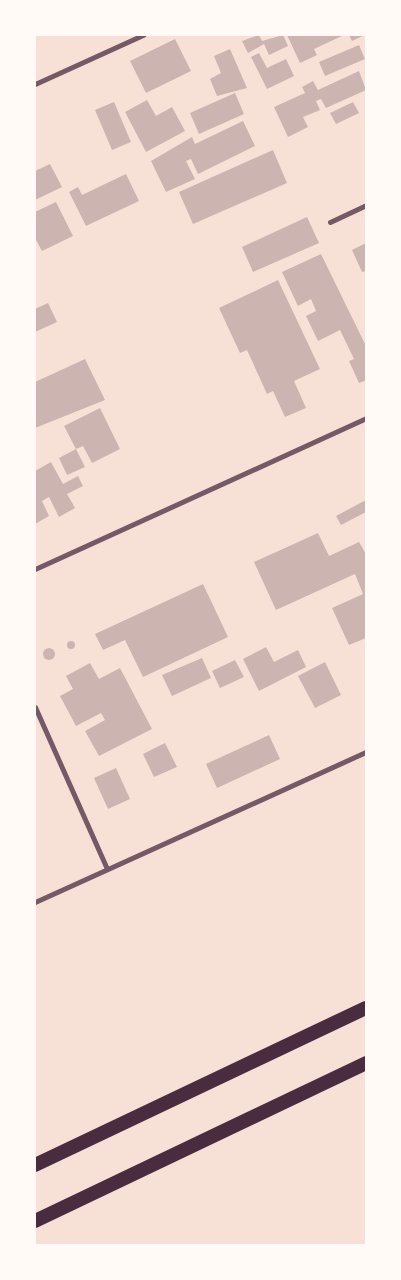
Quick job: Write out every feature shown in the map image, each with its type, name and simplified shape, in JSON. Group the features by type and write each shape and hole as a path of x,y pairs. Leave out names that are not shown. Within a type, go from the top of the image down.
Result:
{"highway":[{"path":"35,1165 366,1008"},
{"path":"35,1221 366,1063"}],"street":[{"path":"35,84 143,35"},
{"path":"330,222 366,206"},
{"path":"35,569 366,418"},
{"path":"35,707 107,869"},
{"path":"35,902 366,752"}],"building":[{"path":"259,35 262,41 283,35 288,46 269,55 264,44 248,53 242,41"},
{"path":"287,35 344,35 314,49 317,55 300,63"},
{"path":"349,35 365,35 352,41"},
{"path":"175,39 191,71 146,93 130,61"},
{"path":"359,45 365,59 325,76 319,62"},
{"path":"230,49 247,88 217,96 210,79 221,73 214,56"},
{"path":"259,53 267,68 286,59 294,76 267,89 251,57"},
{"path":"359,71 366,90 326,108 321,99 316,101 320,110 303,117 308,127 288,137 274,107 305,93 302,87 313,81 318,90"},
{"path":"235,93 244,114 199,134 190,113"},
{"path":"147,100 156,116 172,107 185,131 146,152 125,112"},
{"path":"114,102 131,142 112,150 95,110"},
{"path":"353,102 359,113 336,124 330,113"},
{"path":"243,121 255,146 198,174 191,159 186,161 195,179 166,192 151,161 192,137 195,144"},
{"path":"273,150 287,183 193,224 179,192"},
{"path":"50,164 62,187 35,200 35,171"},
{"path":"126,174 139,201 86,226 69,192 78,187 82,195"},
{"path":"56,202 73,236 42,251 35,238 35,212"},
{"path":"307,217 319,243 253,272 242,247"},
{"path":"366,243 366,271 362,272 352,250"},
{"path":"321,254 366,346 366,380 359,383 349,361 354,359 340,330 318,341 306,316 316,311 311,299 298,306 282,272"},
{"path":"278,280 320,369 294,381 306,408 285,417 273,391 267,394 247,350 240,353 219,308"},
{"path":"48,303 57,322 35,332 35,309"},
{"path":"85,359 105,400 35,428 35,382"},
{"path":"100,408 120,449 92,463 83,446 76,449 64,426"},
{"path":"76,449 85,467 67,475 59,458"},
{"path":"51,462 63,484 78,476 83,486 67,494 75,508 59,517 49,497 42,501 49,516 35,524 35,471"},
{"path":"366,500 366,512 341,525 336,516"},
{"path":"318,533 329,556 359,542 366,554 366,638 349,645 332,608 363,594 355,574 276,610 254,562"},
{"path":"203,584 228,637 143,677 125,640 103,650 95,634"},
{"path":"71,641 75,645 71,649 67,645"},
{"path":"266,647 274,662 298,650 306,667 259,691 243,659"},
{"path":"47,648 51,648 55,654 51,660 47,660 43,656 43,652"},
{"path":"202,658 211,678 172,696 162,675"},
{"path":"235,660 244,677 220,688 212,671"},
{"path":"325,662 341,695 315,708 298,676"},
{"path":"90,663 99,679 120,668 152,729 99,756 85,731 105,720 101,713 76,726 60,696 73,689 66,676"},
{"path":"269,735 280,759 217,788 206,764"},
{"path":"165,743 177,767 154,777 143,754"},
{"path":"116,768 130,799 108,809 94,778"}]}
